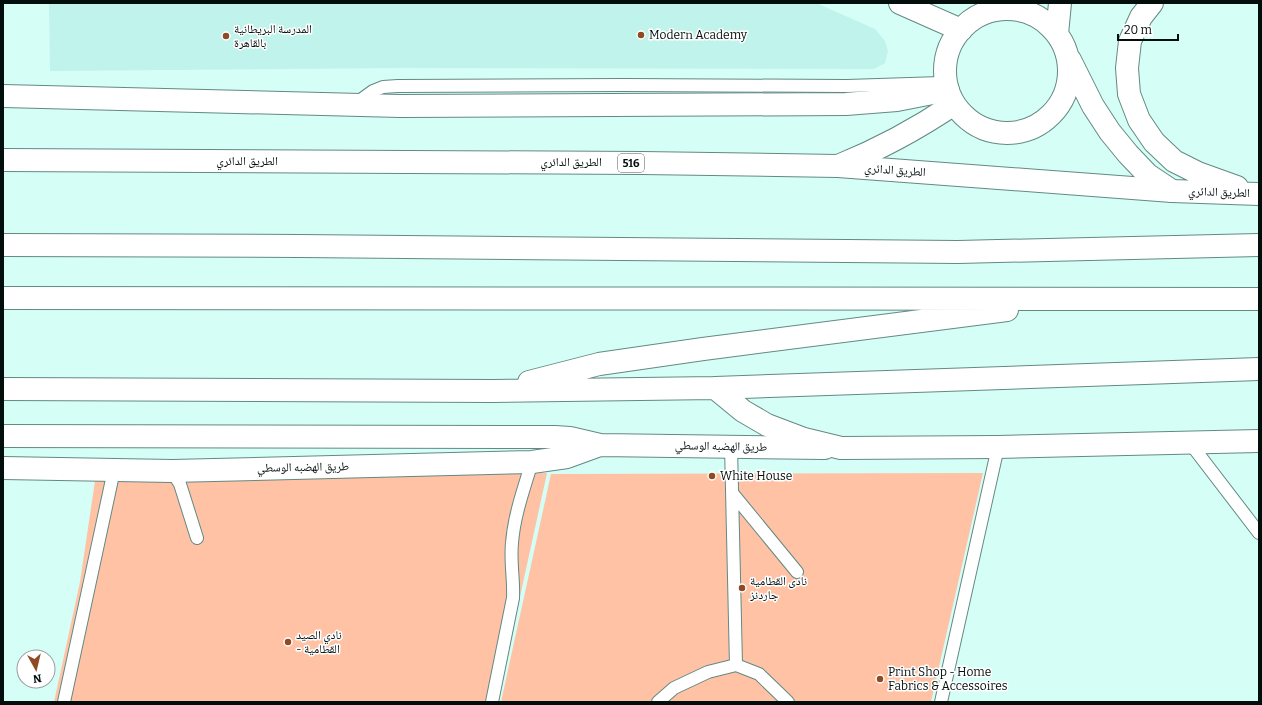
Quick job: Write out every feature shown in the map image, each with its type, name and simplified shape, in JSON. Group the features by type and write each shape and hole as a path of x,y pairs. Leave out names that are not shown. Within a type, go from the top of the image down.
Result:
{"main road":[{"path":"1060,3 1062,42 1070,71 1066,90 1057,108 1043,122 1024,131 1005,133 985,129 968,119 950,92 946,62 952,44 961,30 980,16 1001,6 1031,14 1045,22 1062,42 1093,106 1110,132 1148,175 1172,191"},
{"path":"1152,3 1141,17 1130,41 1127,68 1130,94 1139,120 1154,142 1174,161 1198,172 1256,193"},
{"path":"909,5 961,30"},
{"path":"3,96 353,105 520,95 624,95 872,103 950,92"},
{"path":"838,166 869,154 926,123 950,92"},
{"name":"الطريق الدائري","path":"3,160 642,163 838,166 1172,191 1256,193"},
{"path":"3,245 958,252 1259,245"},
{"path":"3,298 1259,299"},
{"path":"493,391 599,364 703,349 1094,299"},
{"path":"3,389 493,391 715,388 1259,369"},
{"path":"715,388 743,411 767,425 804,439 841,448 998,447 1190,443 1255,445"},
{"name":"طريق الهضبه الوسطي","path":"3,436 555,437 570,438 600,445 841,448"},
{"path":"172,471 174,436"},
{"name":"طريق الهضبه الوسطي","path":"3,468 172,471 532,462 567,457 600,445"}],"lane":[{"path":"1190,443 1259,533"},
{"path":"731,446 736,665"},
{"path":"942,702 998,447"},
{"path":"492,702 513,598 514,582 511,553 513,530 532,462"},
{"path":"64,702 114,470"},
{"path":"172,471 171,481 193,539"},
{"path":"733,494 797,572"},
{"path":"658,702 674,688 708,672 736,665 759,674 788,702"}],"shaded area":[{"path":"49,3 816,3 875,29 885,41 888,51 885,63 874,69 402,68 50,71"},
{"name":"نادي الصيد - القطامية","path":"547,473 497,702 54,702 80,582 95,481"},
{"name":"نادى القطامية جاردنز","path":"983,473 931,702 501,702 551,474"}],"place":[{"name":"Modern Academy","path":"641,35"},
{"name":"المدرسة البريطانية بالقاهرة","path":"226,36"},
{"name":"White House","path":"712,476"},
{"name":"نادى القطامية جاردنز","path":"742,588"},
{"name":"نادي الصيد - القطامية","path":"288,642"},
{"name":"Print Shop - Home Fabrics & Accessoires","path":"880,679"}]}
